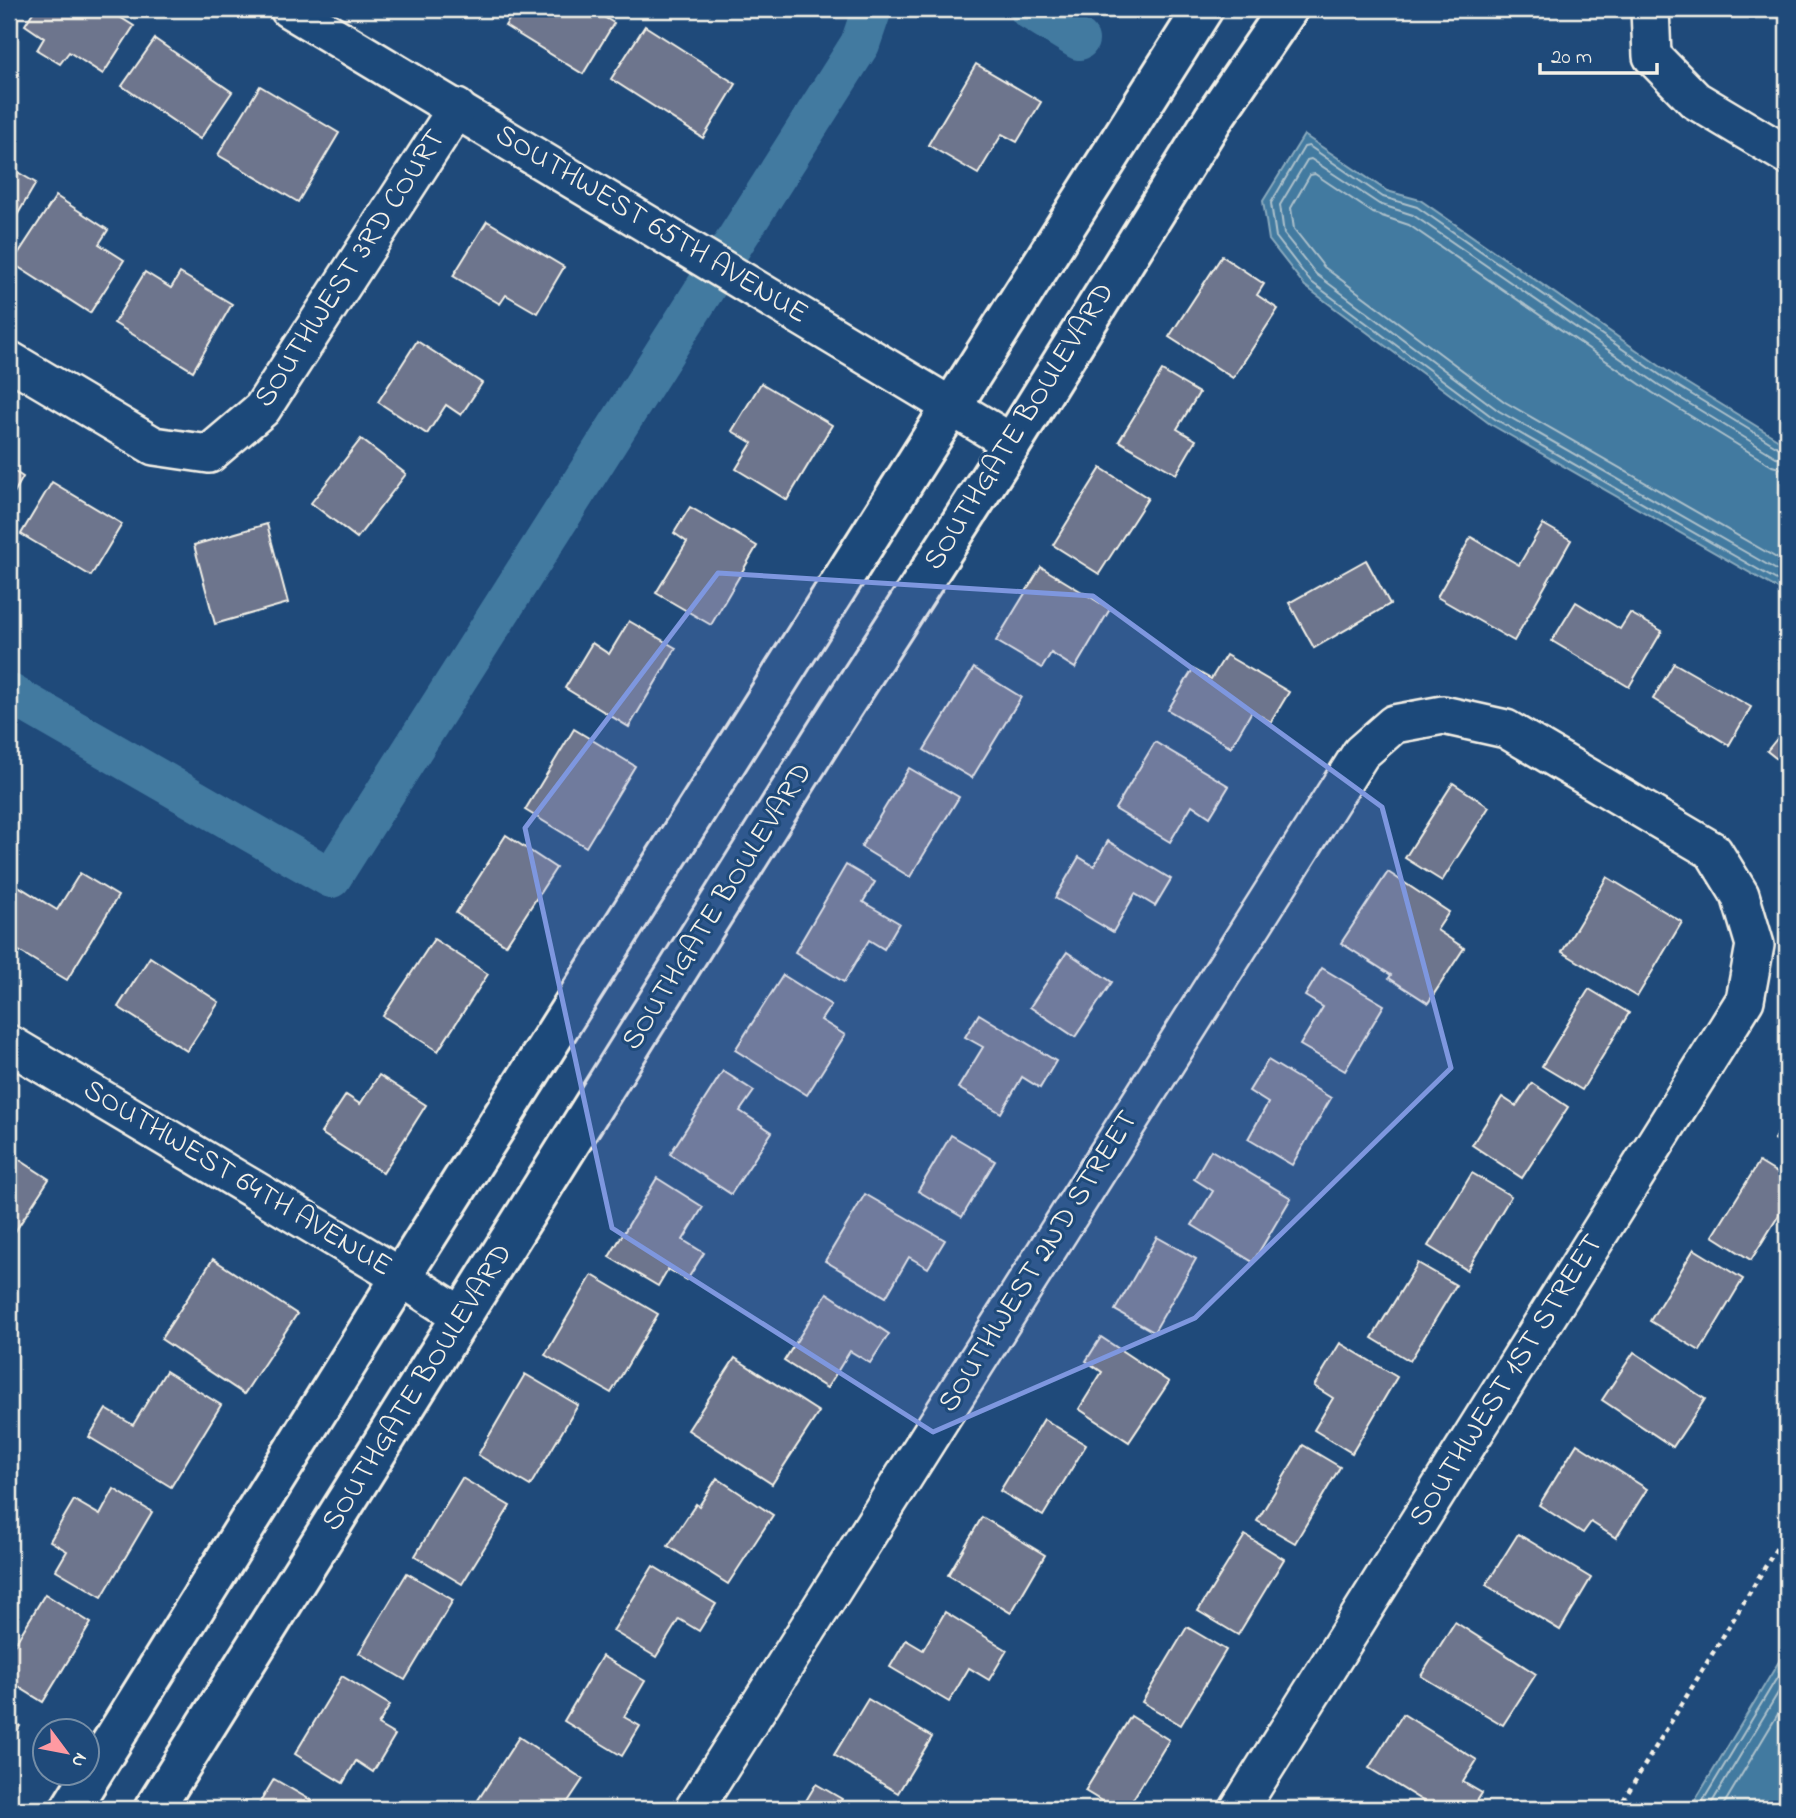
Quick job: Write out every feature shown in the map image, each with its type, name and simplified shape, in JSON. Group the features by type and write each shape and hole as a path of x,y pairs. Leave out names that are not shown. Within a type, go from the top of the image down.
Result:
{"main road":[{"path":"70,1809 401,1277 1203,9"},
{"name":"SOUTHGATE BOULEVARD","path":"154,1809 1213,119 1289,9"}],"street":[{"name":"SOUTHWEST 65TH AVENUE","path":"289,9 1012,443"},
{"path":"1650,9 1652,56 1695,100 1787,155"},
{"name":"SOUTHWEST 3RD COURT","path":"9,360 154,446 209,454 262,409 457,108"},
{"name":"SOUTHWEST 1ST STREET","path":"1239,1809 1745,1000 1755,945 1740,895 1713,851 1506,729 1443,715 1394,724"},
{"name":"SOUTHWEST 2ND STREET","path":"694,1809 1361,754 1394,724"},
{"name":"SOUTHWEST 64TH AVENUE","path":"9,1044 401,1277 463,1317"}],"path":[{"path":"1618,1809 1787,1531"}],"highlighted area":[{"path":"718,573 1093,596 1382,807 1451,1068 1195,1318 933,1432 612,1228 525,828"}],"water":[{"path":"1304,135 1387,191 1420,200 1667,371 1787,445 1787,594 1490,424 1305,286 1269,240 1263,201"},
{"path":"1787,1648 1787,1809 1690,1809"}],"building":[{"path":"35,9 107,9 134,26 103,74 69,52 60,64 37,50 44,38 25,25"},
{"path":"516,9 590,9 614,23 583,74 505,26"},
{"path":"645,26 736,84 703,138 611,79"},
{"path":"155,39 232,92 200,139 122,86"},
{"path":"976,64 1041,102 1017,142 1002,134 978,174 928,145"},
{"path":"260,86 339,133 298,202 218,155"},
{"path":"9,167 36,183 9,229"},
{"path":"56,196 108,230 99,244 124,260 90,313 12,263"},
{"path":"487,221 564,267 537,313 506,295 500,304 453,276"},
{"path":"1222,256 1264,284 1257,295 1278,309 1233,378 1169,337"},
{"path":"145,272 171,288 180,273 232,304 193,371 114,323"},
{"path":"417,341 482,383 461,415 446,405 427,434 378,402"},
{"path":"1162,371 1199,393 1177,429 1196,440 1176,474 1119,441"},
{"path":"761,383 832,425 787,500 736,469 752,443 732,431"},
{"path":"361,439 406,474 357,538 311,503"},
{"path":"9,468 23,477 9,502"},
{"path":"1101,468 1148,498 1099,574 1053,545"},
{"path":"52,482 122,524 91,576 21,534"},
{"path":"690,507 757,546 711,625 656,593 687,542 674,533"},
{"path":"267,524 288,603 215,624 194,545"},
{"path":"1543,524 1571,540 1514,641 1437,597 1471,537 1519,565"},
{"path":"1366,560 1390,604 1314,648 1289,603"},
{"path":"1041,567 1110,609 1075,668 1051,653 1042,668 996,641"},
{"path":"1576,602 1620,629 1630,613 1662,631 1629,687 1552,641"},
{"path":"629,621 676,648 629,727 565,688 592,643 609,654"},
{"path":"1226,655 1289,692 1271,722 1252,711 1231,747 1168,710 1193,669 1211,679"},
{"path":"1674,663 1751,707 1729,745 1653,699"},
{"path":"974,668 1021,697 972,778 924,750"},
{"path":"1787,726 1787,767 1767,751"},
{"path":"574,729 635,766 586,847 525,810"},
{"path":"1155,742 1229,786 1210,817 1192,805 1170,842 1115,809"},
{"path":"909,768 959,797 910,877 861,847"},
{"path":"1453,783 1489,807 1442,881 1405,858"},
{"path":"506,835 556,868 506,945 456,913"},
{"path":"1108,841 1171,879 1155,906 1135,894 1113,932 1055,898 1079,857 1094,866"},
{"path":"846,865 875,882 863,902 899,923 884,949 869,940 844,982 795,952"},
{"path":"1388,872 1449,912 1437,930 1464,948 1428,1003 1341,943"},
{"path":"80,873 118,896 67,980 9,945 9,901 18,886 57,910"},
{"path":"1607,877 1682,922 1637,997 1562,952"},
{"path":"434,939 488,974 438,1051 383,1016"},
{"path":"1067,952 1112,982 1075,1037 1030,1007"},
{"path":"150,957 219,1002 187,1051 118,1007"},
{"path":"1322,968 1384,1005 1345,1071 1300,1045 1323,1007 1305,996"},
{"path":"783,975 831,1005 821,1020 845,1035 807,1095 735,1050"},
{"path":"1589,989 1629,1013 1582,1090 1542,1066"},
{"path":"979,1014 1056,1061 1040,1088 1022,1077 1001,1113 958,1088 983,1047 965,1037"},
{"path":"1268,1060 1331,1098 1292,1165 1248,1139 1268,1103 1249,1091"},
{"path":"723,1071 754,1091 740,1111 772,1132 731,1194 670,1154"},
{"path":"379,1075 426,1105 383,1173 321,1133 346,1095 360,1104"},
{"path":"1532,1083 1568,1107 1522,1178 1472,1145 1502,1097 1516,1106"},
{"path":"1787,1119 1787,1147 1774,1139"},
{"path":"951,1135 995,1161 962,1217 918,1191"},
{"path":"1211,1150 1291,1198 1253,1262 1192,1225 1213,1191 1194,1179"},
{"path":"9,1153 49,1179 9,1241"},
{"path":"1759,1162 1787,1179 1787,1202 1751,1260 1713,1236"},
{"path":"1472,1173 1511,1196 1467,1270 1428,1246"},
{"path":"657,1178 703,1207 683,1240 704,1253 687,1280 668,1269 658,1286 609,1257"},
{"path":"865,1194 945,1240 928,1268 909,1257 886,1297 825,1261"},
{"path":"1157,1237 1196,1259 1154,1332 1115,1310"},
{"path":"1694,1249 1743,1279 1700,1351 1650,1321"},
{"path":"213,1259 297,1314 244,1394 161,1339"},
{"path":"1418,1263 1456,1285 1410,1361 1372,1338"},
{"path":"592,1275 658,1314 611,1393 545,1355"},
{"path":"827,1293 889,1334 870,1363 850,1351 827,1388 784,1361"},
{"path":"1101,1337 1169,1382 1129,1442 1079,1409 1102,1372 1086,1361"},
{"path":"1340,1343 1397,1377 1352,1453 1314,1430 1333,1398 1314,1386"},
{"path":"1634,1352 1705,1399 1673,1447 1602,1400"},
{"path":"735,1358 819,1412 772,1484 688,1430"},
{"path":"166,1371 221,1405 171,1487 89,1437 106,1409 133,1425"},
{"path":"525,1374 578,1405 530,1486 478,1455"},
{"path":"1044,1419 1086,1445 1043,1516 1000,1491"},
{"path":"1577,1444 1647,1489 1616,1538 1591,1522 1583,1533 1539,1505"},
{"path":"1303,1445 1340,1467 1295,1543 1257,1521"},
{"path":"462,1478 510,1506 462,1584 415,1556"},
{"path":"717,1478 773,1515 728,1584 668,1546"},
{"path":"114,1489 152,1512 102,1597 56,1570 67,1551 50,1541 74,1500 100,1515"},
{"path":"982,1517 1045,1555 1011,1613 948,1575"},
{"path":"1518,1534 1591,1578 1560,1630 1486,1585"},
{"path":"1245,1535 1284,1559 1238,1635 1198,1611"},
{"path":"653,1566 716,1604 699,1631 679,1619 656,1657 613,1631"},
{"path":"407,1573 453,1600 405,1680 359,1653"},
{"path":"45,1594 91,1623 43,1702 9,1681 9,1654"},
{"path":"945,1612 1007,1650 989,1680 969,1668 949,1702 890,1667 906,1640 923,1650"},
{"path":"1455,1622 1536,1674 1503,1725 1421,1676"},
{"path":"1187,1627 1226,1650 1181,1725 1142,1702"},
{"path":"602,1656 645,1681 624,1717 640,1726 622,1756 564,1721"},
{"path":"342,1676 390,1705 378,1725 395,1735 373,1772 356,1761 343,1783 295,1754"},
{"path":"868,1699 932,1737 898,1793 834,1755"},
{"path":"1403,1714 1477,1760 1463,1782 1482,1793 1472,1809 1436,1809 1369,1768"},
{"path":"1131,1716 1169,1740 1127,1809 1115,1809 1085,1791"},
{"path":"9,1719 20,1726 9,1743"},
{"path":"519,1737 583,1779 563,1809 492,1809 478,1800"},
{"path":"274,1779 326,1809 256,1809"},
{"path":"816,1784 842,1799 835,1809 801,1809"}],"waterway":[{"path":"9,693 331,878 860,44 872,9"},
{"path":"1029,9 1079,40"}]}
